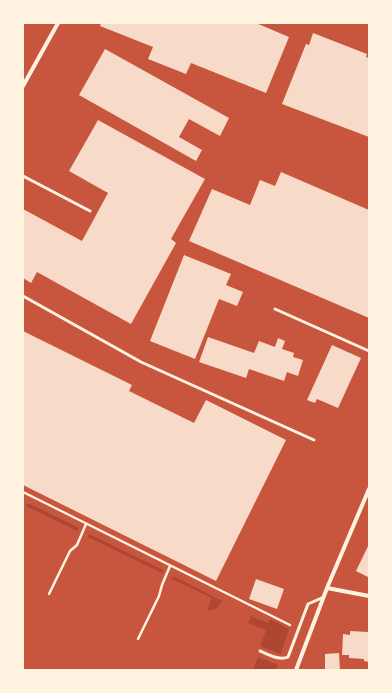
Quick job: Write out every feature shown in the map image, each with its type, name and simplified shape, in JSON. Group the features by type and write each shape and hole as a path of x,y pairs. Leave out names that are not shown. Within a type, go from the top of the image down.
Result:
{"street":[{"path":"23,86 58,23"},
{"path":"296,670 327,588 369,489"},
{"path":"327,588 369,595"}],"lane":[{"path":"23,176 90,211"},
{"path":"23,296 141,362 314,440"},
{"path":"275,309 369,351"},
{"path":"260,651 280,659 288,657 308,604 324,597"}],"path":[{"path":"24,494 298,629"},
{"path":"49,594 70,551 77,545 86,524"},
{"path":"138,639 160,596 162,585 170,566"}],"shaded area":[{"path":"28,503 79,528 77,531 26,506"},
{"path":"89,534 163,570 162,573 88,537"},
{"path":"173,576 222,601 216,608 207,610 212,598 172,579"},
{"path":"251,616 268,623 270,619 289,629 281,654 262,647 261,644 266,630 248,623"},
{"path":"258,657 278,665 276,670 253,670"}],"building":[{"path":"101,23 256,23 289,37 266,93 191,63 186,74 148,59 153,47 100,26"},
{"path":"313,33 367,54 366,57 369,58 369,137 282,104 306,44 309,45"},
{"path":"105,49 229,118 220,136 189,119 179,137 202,150 196,161 79,95"},
{"path":"98,120 205,179 171,239 176,243 131,324 37,272 31,283 23,278 23,209 82,241 108,193 69,171"},
{"path":"281,172 369,210 369,318 189,241 212,189 250,205 260,180 275,186"},
{"path":"184,255 231,274 226,285 243,292 237,306 219,299 195,359 150,341"},
{"path":"23,331 132,385 129,391 194,423 206,400 286,440 216,581 23,485"},
{"path":"208,337 254,353 259,341 275,347 278,338 285,341 282,349 294,353 293,357 303,360 298,376 287,372 284,381 249,369 246,378 199,362"},
{"path":"332,345 361,358 338,408 317,399 315,403 307,400"},
{"path":"369,544 369,576 368,577 356,571"},
{"path":"256,579 284,589 277,609 249,599"},
{"path":"350,631 369,632 369,662 364,661 364,659 349,658 349,655 342,655 343,634 350,635"},
{"path":"339,653 340,670 325,670 325,654"}]}
